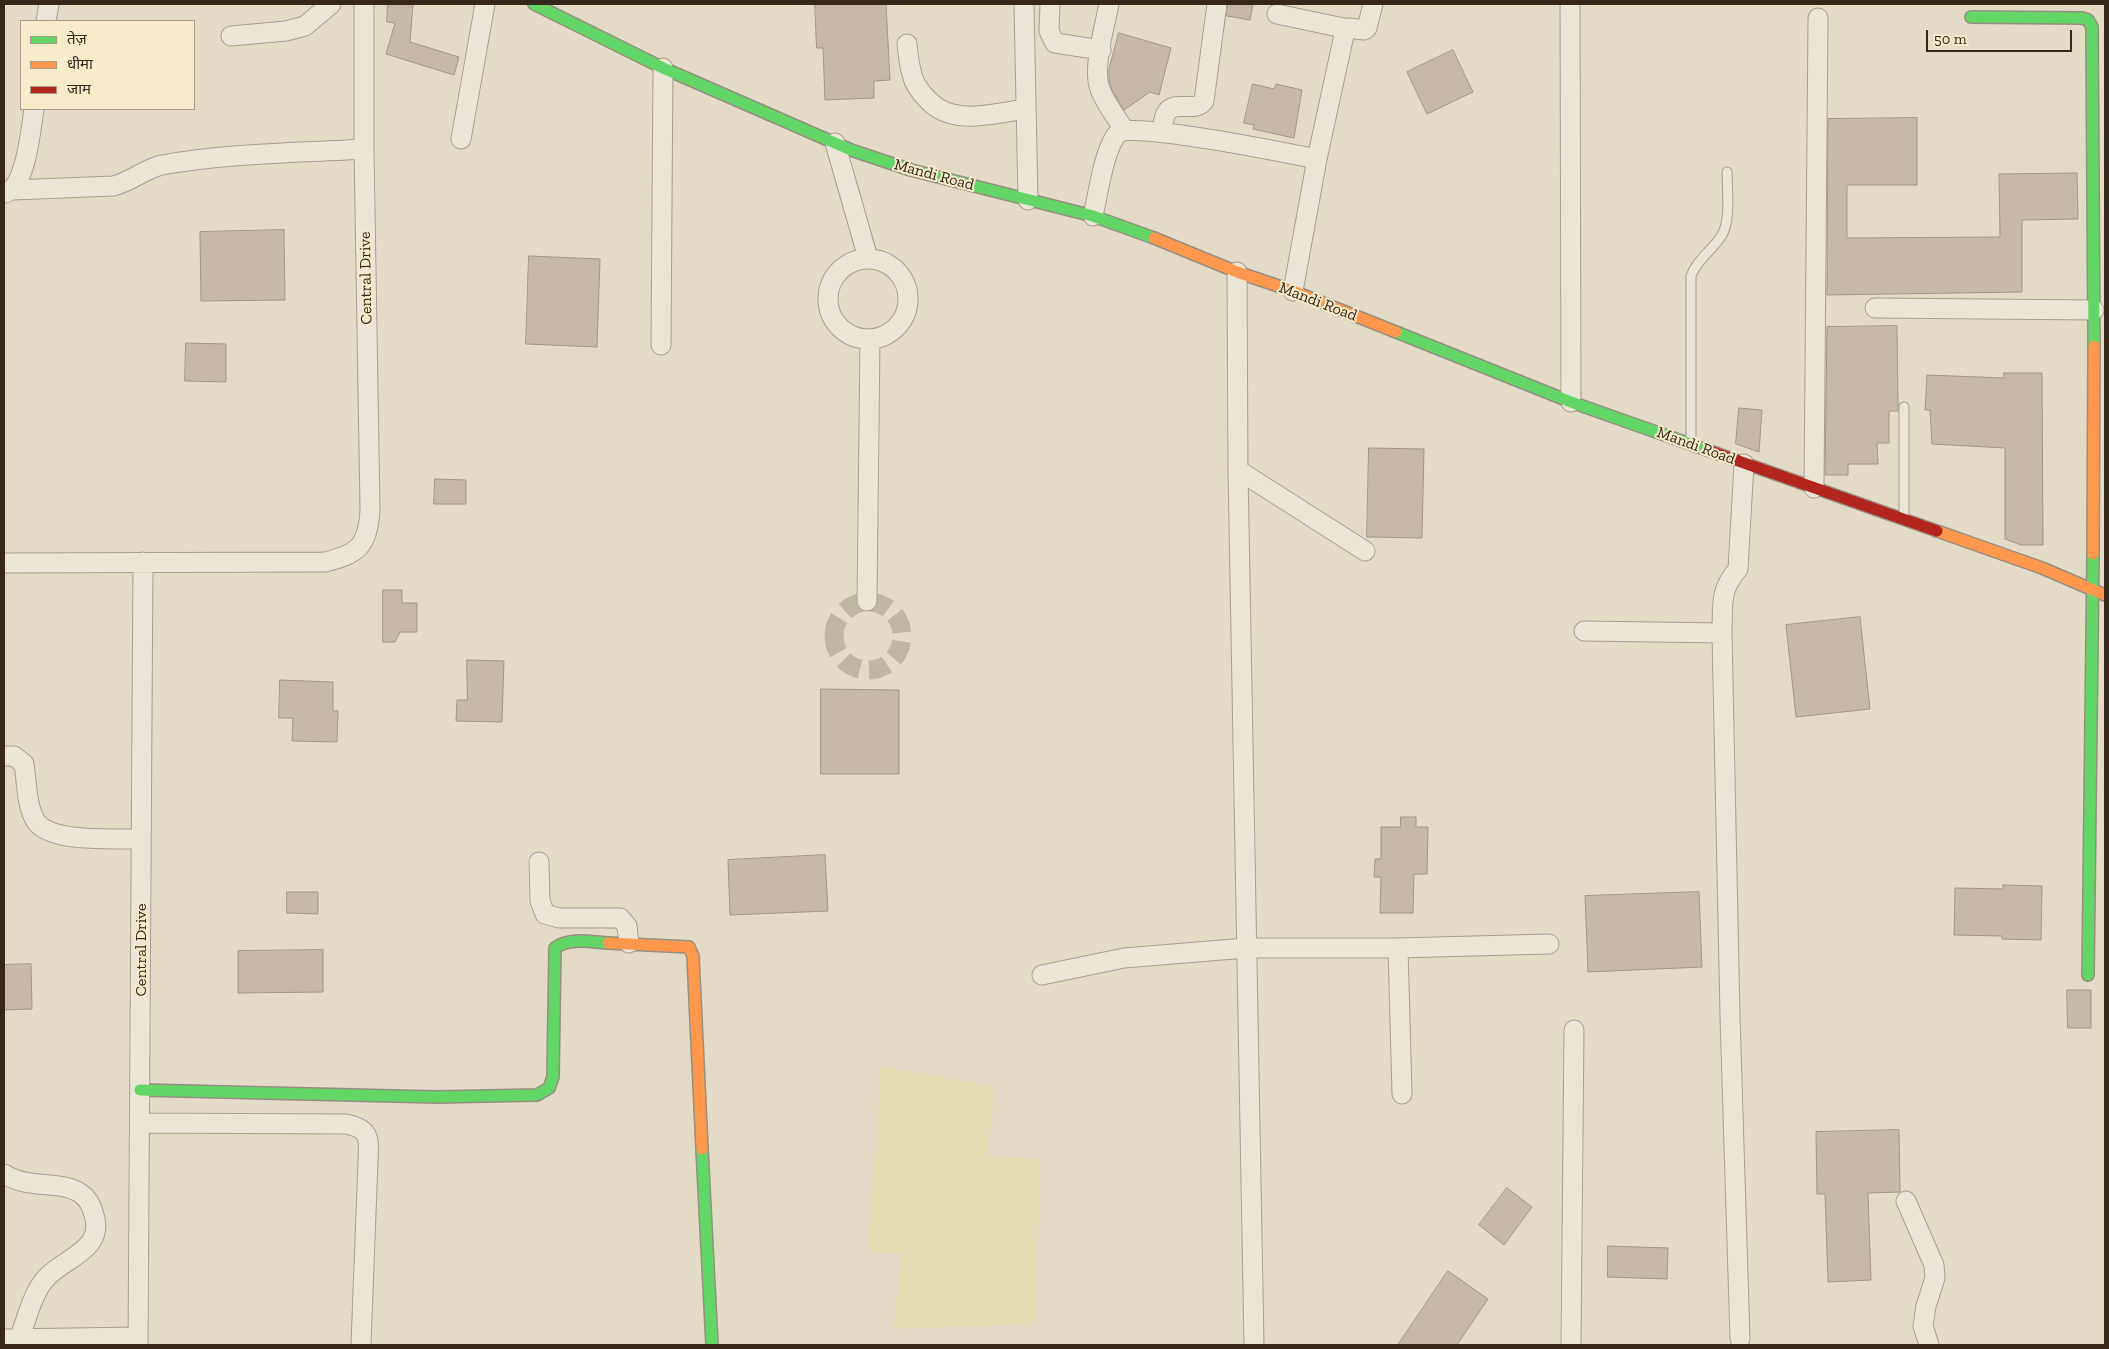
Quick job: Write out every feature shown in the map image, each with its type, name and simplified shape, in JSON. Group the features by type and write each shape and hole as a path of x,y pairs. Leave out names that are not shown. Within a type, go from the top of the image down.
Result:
{"street":[{"path":"46,20 49,4"},
{"path":"231,36 286,31 305,26 331,4"},
{"name":"Central Drive","path":"12,1339 138,1341 143,562 325,562 351,555 362,544 369,526 364,4"},
{"path":"461,139 485,4"},
{"name":"Mandi Road","path":"534,4 663,68 875,159 911,170 1093,216 1161,240 1237,272 1293,291 1571,402 2042,568 2105,595"},
{"path":"1024,4 1028,200"},
{"path":"1050,4 1049,31 1055,43 1101,50"},
{"path":"1109,4 1098,66 1100,90 1124,129"},
{"path":"1162,132 1165,113 1169,110 1174,107 1199,106 1204,101 1217,4"},
{"path":"1277,14 1348,29 1367,28 1373,4"},
{"path":"1570,4 1571,402"},
{"path":"1971,17 2082,18 2090,22 2094,310 2088,975"},
{"path":"1814,488 1818,18"},
{"path":"1293,291 1317,159 1343,38 1348,29"},
{"path":"906,44 916,86 933,106 944,113 963,117 1026,109"},
{"path":"660,346 663,68"},
{"path":"8,192 21,176 34,110"},
{"path":"1093,216 1109,150 1117,134 1124,129 1162,132 1317,159"},
{"path":"835,143 868,258"},
{"path":"8,192 113,186 123,184 153,167 214,158 364,149"},
{"path":"868,258 880,260 896,270 906,285 908,298 901,321 893,330 882,336 870,339 857,338 841,328 830,312 827,300 829,287 835,275 844,266 855,260 868,258"},
{"path":"1237,272 1238,470 1254,1345"},
{"path":"1875,308 2094,310"},
{"path":"867,602 870,339"},
{"path":"1740,1339 1730,1006 1722,633 1723,593 1727,581 1738,569 1744,464"},
{"path":"1238,470 1365,551"},
{"path":"4,563 143,562"},
{"path":"1584,631 1722,633"},
{"path":"4,756 14,756 24,764 29,804 42,829 76,837 141,839"},
{"path":"539,862 540,901 546,914 559,918 620,918 627,926 629,944"},
{"path":"140,1090 436,1097 533,1096 544,1093 550,1088 554,1077 553,956 555,948 560,944 569,942 685,945 692,950 712,1345"},
{"path":"1042,975 1124,958 1246,948 1398,948 1549,944"},
{"path":"1398,948 1402,1094"},
{"path":"1571,1345 1574,1030"},
{"path":"140,1123 346,1124 358,1126 365,1132 369,1140 361,1345"},
{"path":"4,1174 15,1181 31,1185 69,1188 81,1194 91,1205 96,1222 93,1237 87,1248 48,1276 12,1339"},
{"path":"1906,1201 1934,1265 1935,1278 1926,1306 1923,1326 1930,1345"}],"lane":[{"path":"1692,445 1691,276 1694,266 1723,233 1726,219 1727,172"},
{"path":"1904,407 1904,520"}],"shaded area":[{"path":"881,1066 996,1087 987,1156 1040,1159 1036,1324 893,1329 902,1254 868,1252"}],"building":[{"path":"388,4 413,4 410,42 459,57 454,75 386,54 395,23 387,22"},
{"path":"815,4 886,4 890,80 874,81 874,98 825,100 823,48 817,48"},
{"path":"1228,4 1253,4 1250,20 1227,16"},
{"path":"1119,33 1171,48 1159,95 1150,92 1124,110 1112,90 1109,79 1109,69"},
{"path":"1453,50 1473,92 1427,114 1407,72"},
{"path":"1253,84 1274,89 1276,84 1302,90 1294,138 1253,129 1254,125 1244,123"},
{"path":"1917,118 1917,185 1847,185 1847,238 2000,237 1999,174 2077,173 2078,219 2022,220 2022,292 1827,295 1828,119"},
{"path":"284,230 285,300 201,301 200,232"},
{"path":"529,256 600,259 597,347 526,344"},
{"path":"1897,326 1898,411 1889,411 1889,443 1877,443 1878,464 1848,464 1848,475 1825,475 1827,327"},
{"path":"186,343 226,344 226,382 185,381"},
{"path":"2004,373 2042,373 2043,545 2021,545 2005,539 2005,448 1932,444 1930,410 1925,410 1927,375 2004,378"},
{"path":"1739,408 1762,410 1759,452 1736,444"},
{"path":"1369,448 1424,449 1422,538 1367,537"},
{"path":"435,479 466,480 466,504 434,504"},
{"path":"383,590 402,590 402,603 417,603 417,632 400,632 395,642 383,642"},
{"path":"1860,617 1870,709 1796,717 1786,625"},
{"path":"467,660 504,661 502,722 456,721 457,700 467,700"},
{"path":"280,680 333,682 333,711 338,711 337,742 292,741 293,718 279,718"},
{"path":"821,689 899,690 899,774 821,774"},
{"path":"1401,817 1416,817 1416,827 1428,827 1427,874 1414,874 1413,913 1380,913 1381,877 1374,877 1375,859 1381,859 1381,827 1400,827"},
{"path":"825,855 828,911 730,915 728,860"},
{"path":"2003,885 2042,886 2041,940 2002,939 2002,936 1954,935 1955,888 2003,889"},
{"path":"287,892 318,892 318,914 287,913"},
{"path":"1699,892 1702,967 1588,972 1585,896"},
{"path":"323,950 323,992 238,993 238,951"},
{"path":"31,964 32,1009 4,1010 4,965"},
{"path":"2067,990 2091,990 2091,1028 2068,1028"},
{"path":"1899,1130 1900,1192 1868,1193 1871,1280 1828,1282 1825,1194 1817,1194 1816,1132"},
{"path":"1507,1188 1532,1207 1504,1245 1479,1225"},
{"path":"1608,1246 1668,1248 1667,1279 1608,1277"},
{"path":"1448,1271 1488,1299 1457,1345 1398,1345"}],"tunnel":[{"path":"868,602 881,605 892,612 899,623 902,636 899,649 892,660 881,667 868,670 855,667 844,660 837,649 834,636 837,623 844,612 855,605 868,602"}],"traffic: fast":[{"path":"534,4 663,68 851,150 911,170 1093,216 1154,238"},
{"path":"1971,17 2082,18 2088,20 2092,27 2094,346"},
{"path":"1396,332 1571,402 1710,451"},
{"path":"2088,975 2093,554"},
{"path":"140,1090 436,1097 537,1095 549,1088 553,1077 555,948 574,941 608,943"},
{"path":"702,1149 712,1345"}],"traffic: slow":[{"path":"1154,238 1237,272 1293,291 1396,332"},
{"path":"2093,554 2094,346"},
{"path":"1937,531 2042,568 2105,595"},
{"path":"608,943 689,947 693,956 702,1149"}],"traffic: jam":[{"path":"1710,451 1937,531"}]}
